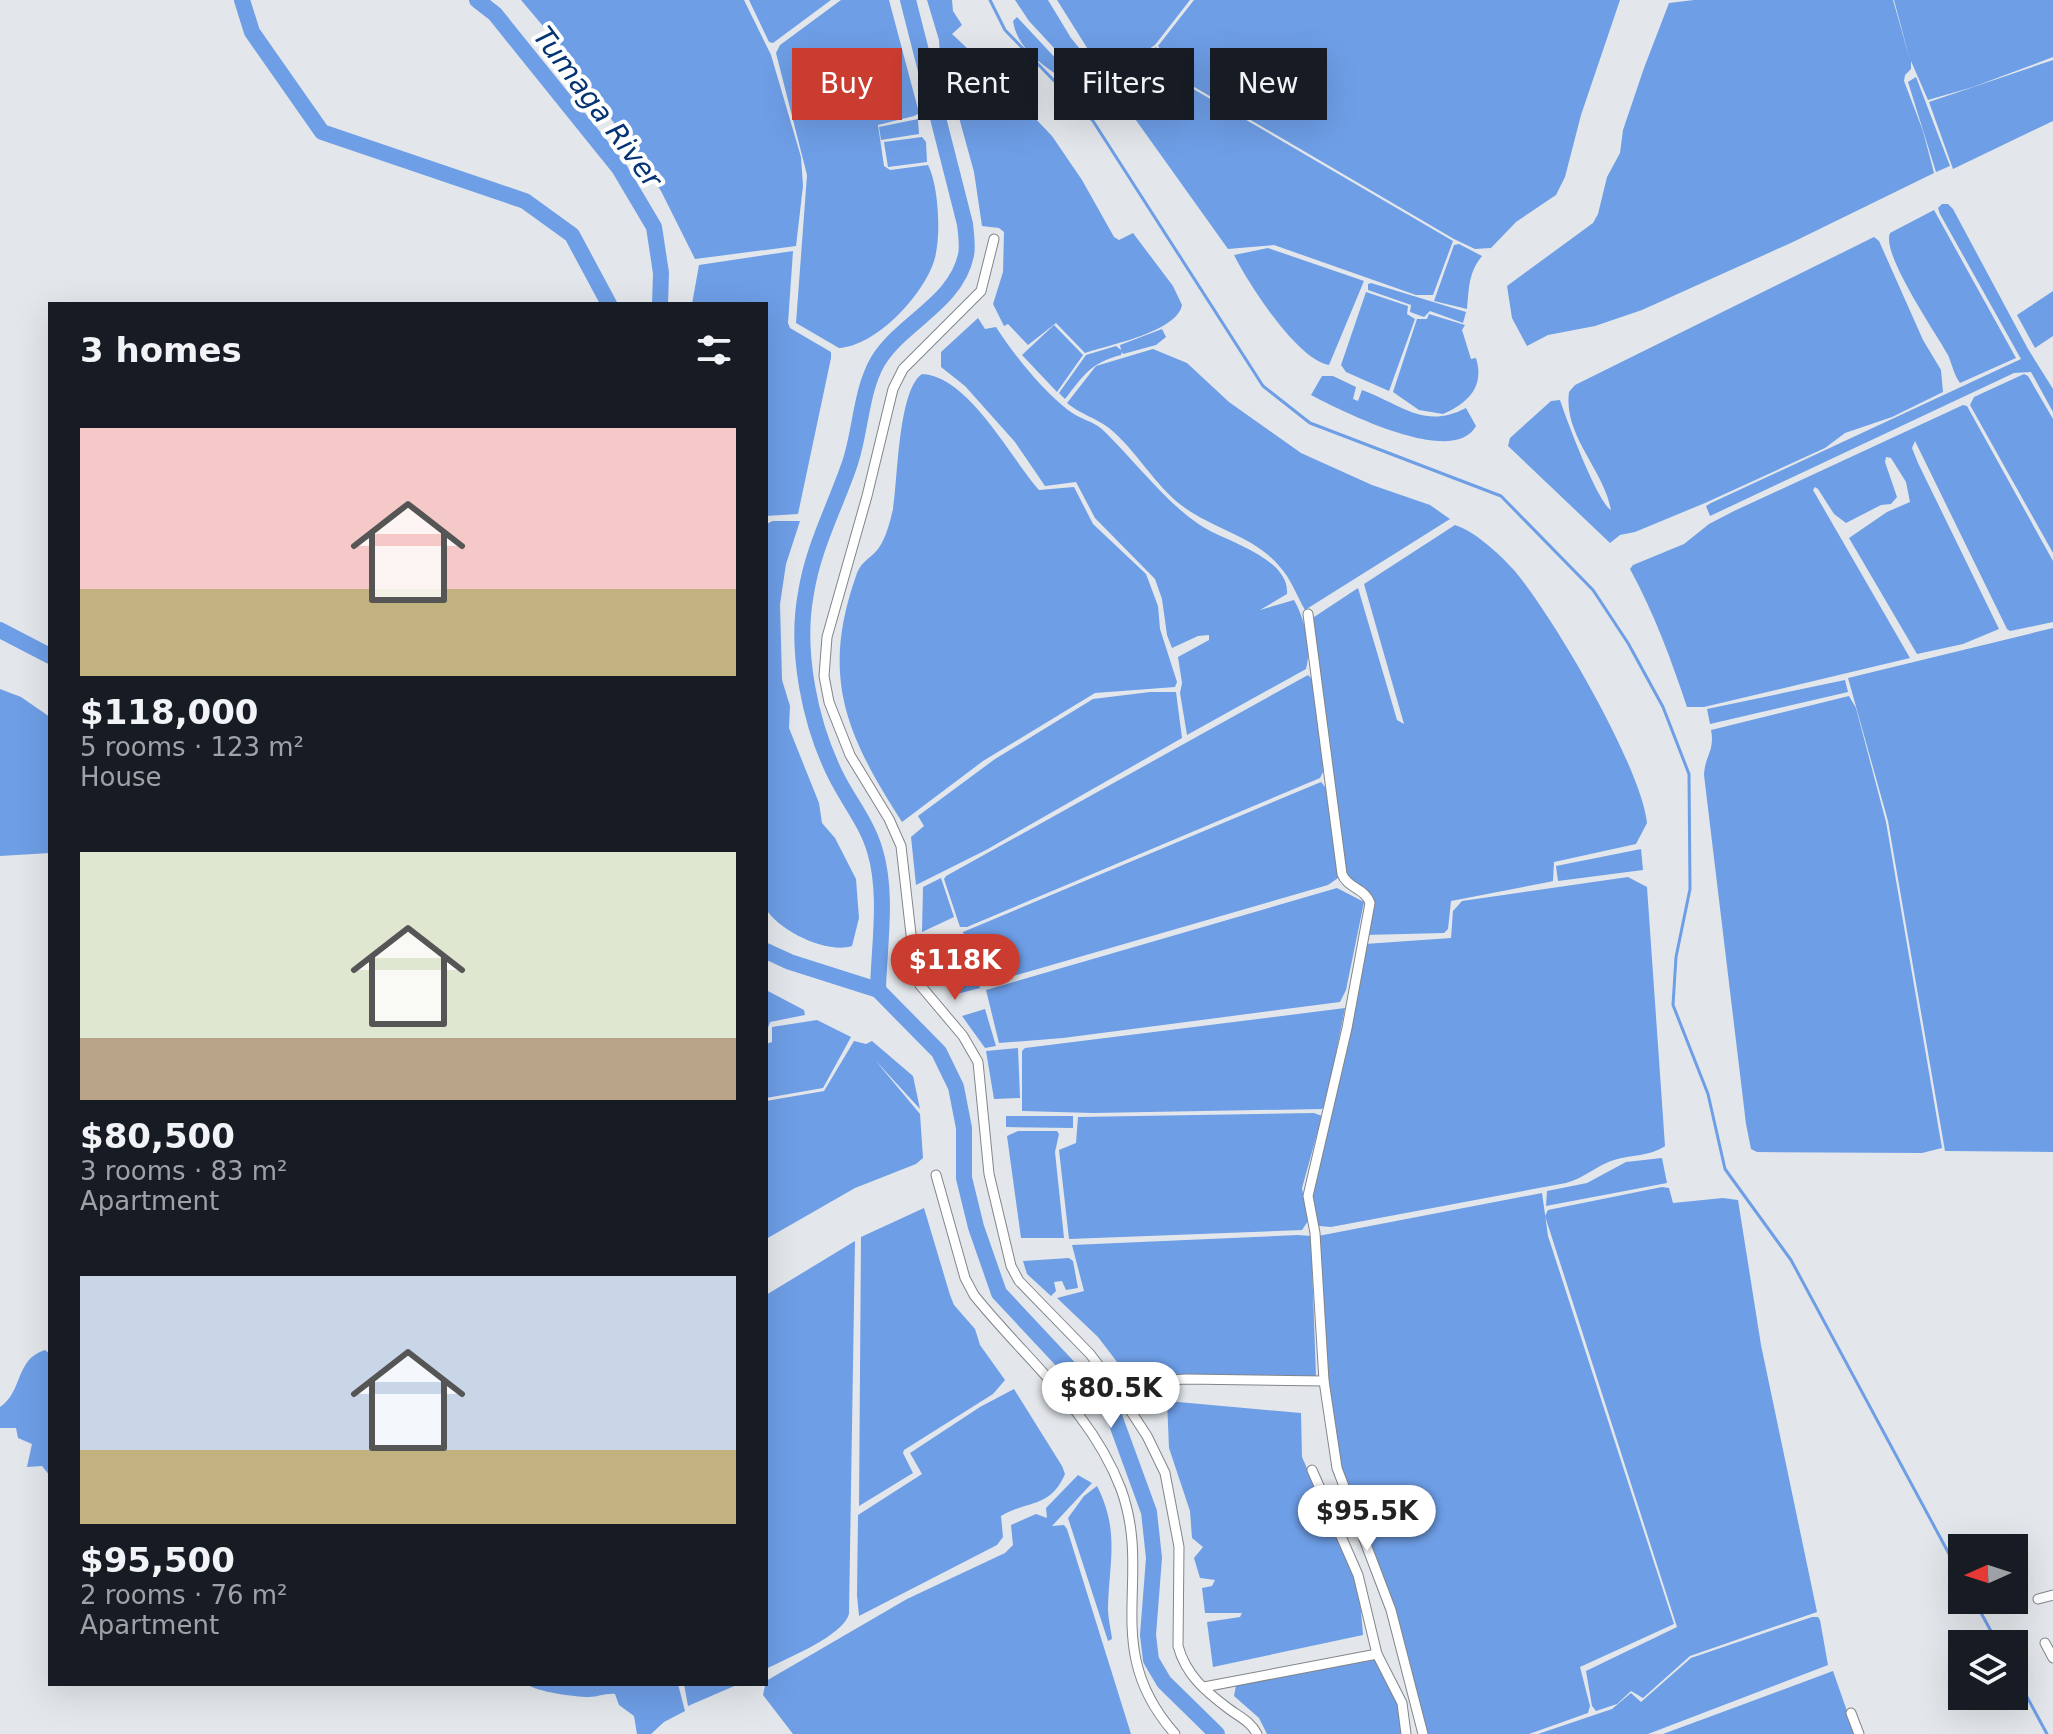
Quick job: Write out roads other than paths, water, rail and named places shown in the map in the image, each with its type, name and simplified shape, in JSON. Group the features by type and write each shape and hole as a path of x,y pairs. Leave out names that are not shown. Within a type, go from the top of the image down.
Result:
{"street":[{"path":"994,239 981,291 903,369 893,389 827,637 824,676 829,702 850,755 889,819 901,846 913,952 920,985 963,1036 978,1062 989,1174 1011,1266 1019,1281 1090,1354 1147,1436 1165,1473 1179,1547 1178,1646 1186,1671 1245,1720 1257,1734"},
{"path":"1308,614 1342,874 1344,879 1364,891 1370,903 1323,1140 1309,1185 1324,1381 1337,1468 1391,1610 1423,1734"},
{"path":"936,1175 965,1278 974,1295 1092,1430 1122,1492 1131,1536 1134,1659 1149,1701 1175,1734"},
{"path":"1113,1384 1186,1379 1324,1381"},
{"path":"1312,1470 1358,1575 1377,1654 1402,1703 1406,1734"},
{"path":"2038,1599 2053,1595"},
{"path":"2045,1643 2053,1658"},
{"path":"1204,1687 1377,1654"},
{"path":"1851,1713 1859,1734"}],"water":[{"path":"521,0 744,0 771,55 801,157 803,186 796,246 695,259 661,191 565,52"},
{"path":"749,0 831,0 773,43 769,42"},
{"path":"841,0 889,0 902,48 792,48 792,116 776,53 780,45"},
{"path":"927,0 952,0 953,11 962,25 952,34 967,48 939,48"},
{"path":"1015,0 1048,0 1079,48 1054,48"},
{"path":"1057,0 1190,0 1151,48 1087,48"},
{"path":"1194,0 1620,0 1581,115 1565,177 1556,195 1516,222 1491,248 1475,249 1454,239 1251,120 1327,120 1327,48 1210,48 1210,96 1194,87 1194,48 1158,46"},
{"path":"1694,0 1893,0 1910,60 1894,0 2053,0 2053,57 1928,100 1911,61 1911,69 1904,81 1923,131 1934,173 1793,242 1642,310 1595,326 1548,335 1527,346 1512,318 1507,286 1593,223 1607,177 1620,153 1623,130 1669,3"},
{"path":"1017,17 1054,57 1054,72 1038,60 1038,48 1024,46 1013,21"},
{"path":"902,49 918,109 918,114 902,119"},
{"path":"2053,60 2053,121 1953,169 1929,102"},
{"path":"1916,77 1950,166 1936,172 1908,82"},
{"path":"1194,89 1210,99 1210,120 1246,120 1453,241 1433,295 1416,295 1274,245 1228,249 1136,120 1194,120"},
{"path":"918,119 919,134 881,140 879,127"},
{"path":"793,120 898,120 878,125 884,166 890,170 928,165 932,174 938,228 936,254 927,277 895,318 868,339 853,345 839,348 796,323 807,175"},
{"path":"960,120 1037,120 1052,136 1082,180 1114,237 1119,240 1133,233 1173,286 1182,305 1177,314 1155,330 1085,353 1056,323 1028,345 1008,324 1004,326 993,304 1003,272 1004,232 999,228 982,226 974,172"},
{"path":"922,137 926,142 927,162 888,167 884,142"},
{"path":"1948,204 1953,209 2028,349 2053,389 2053,412 2031,372 2014,373 1710,516 1706,506 1711,503 2021,359 1940,214 1938,208"},
{"path":"1934,210 2016,358 1960,383 1948,355 1901,275 1889,243 1890,233"},
{"path":"1874,237 1879,241 1923,340 1941,370 1943,392 1892,417 1845,433 1825,448 1705,503 1635,532 1620,535 1610,543 1508,446 1510,438 1551,401 1560,400 1591,477 1611,510 1601,481 1572,423 1569,392 1575,385"},
{"path":"1459,244 1482,256 1472,275 1467,309 1434,301 1454,245"},
{"path":"1268,248 1364,281 1329,365 1303,350 1275,319 1234,255"},
{"path":"793,251 788,323 790,328 831,352 798,514 768,516 768,302 692,302 699,265"},
{"path":"1371,283 1466,312 1463,323 1430,311 1424,317 1410,312 1411,305 1368,290"},
{"path":"2053,291 2053,336 2035,348 2017,315"},
{"path":"1366,292 1408,306 1407,314 1415,319 1389,391 1346,372 1341,365"},
{"path":"1429,314 1465,325 1462,330 1471,359 1476,358 1478,368 1472,393 1460,405 1443,414 1419,410 1393,392 1417,319 1427,319"},
{"path":"978,318 985,329 996,327 1048,393 1072,413 1104,431 1187,515 1210,531 1267,560 1278,570 1285,581 1287,594 1260,610 1294,600 1306,634 1306,669 1187,735 1178,657 1209,640 1209,635 1198,636 1172,648 1155,579 1095,518 1076,482 1045,486 1015,442 965,386 941,367 941,352"},
{"path":"1054,325 1083,355 1057,392 1022,355"},
{"path":"1162,329 1166,337 1156,345 1122,352 1095,366 1065,399 1059,393 1086,355 1116,346 1121,350 1120,345"},
{"path":"1153,349 1187,363 1229,402 1301,453 1372,485 1430,505 1450,519 1305,610 1287,577 1270,556 1181,505 1109,428 1067,403 1096,366"},
{"path":"922,374 939,378 972,403 1039,490 1074,487 1093,524 1146,574 1158,606 1160,629 1177,682 1175,687 1095,693 983,761 902,822 854,733 840,676 840,645 845,612 858,571 881,545 889,524 904,416 914,383"},
{"path":"2024,374 2053,419 2053,553 1970,405 1974,397"},
{"path":"1322,376 1333,376 1356,387 1353,399 1358,401 1362,390 1425,416 1451,414 1466,408 1476,426 1464,437 1445,441 1396,432 1311,395"},
{"path":"1963,405 1967,406 2053,561 2053,622 2010,631 2007,629 1915,441 1912,448 1918,463 1999,629 1963,644 1917,654 1849,538 1887,512 1910,502 1906,482 1891,458 1886,457 1897,497 1891,504 1881,505 1846,523 1834,514 1818,489 1815,487 1813,490 1910,658 1704,707 1687,707 1662,636 1630,569 1633,565 1684,544 1709,524 1734,511"},
{"path":"800,521 786,564 780,604 782,680 790,706 789,728 819,803 822,823 835,838 856,879 859,918 852,946 842,948 804,939 781,925 768,912 768,523"},
{"path":"1455,525 1479,538 1513,569 1550,620 1612,729 1641,798 1647,823 1636,844 1554,862 1553,881 1451,901 1448,929 1444,933 1364,935 1372,896 1355,886 1344,873 1311,619 1358,588 1397,720 1404,724 1364,584"},
{"path":"2053,628 2053,1152 1945,1151 1888,821 1848,678"},
{"path":"1308,675 1313,680 1324,770 1320,778 967,927 960,927 944,879 946,876"},
{"path":"1845,680 1848,692 1710,724 1707,709"},
{"path":"0,689 21,697 48,716 48,853 0,856"},
{"path":"1176,692 1182,738 986,850 916,885 911,837 924,826 918,816 995,759 1093,699"},
{"path":"1849,696 1856,708 1886,822 1942,1148 1922,1153 1757,1152 1751,1149 1746,1124 1704,775 1712,743 1711,730"},
{"path":"1321,782 1326,788 1338,871 1338,878 1328,885 982,985 963,932"},
{"path":"1641,849 1643,870 1558,881 1556,866"},
{"path":"1628,877 1647,887 1665,1146 1653,1152 1608,1162 1566,1183 1331,1227 1319,1226 1310,1200 1365,944 1451,938 1453,911 1462,901"},
{"path":"941,878 954,917 922,932 923,887"},
{"path":"1337,888 1364,902 1346,990 1340,1002 1063,1038 999,1043 986,990"},
{"path":"959,934 969,964 926,970 923,950"},
{"path":"973,966 980,988 953,995 948,970"},
{"path":"768,991 804,1010 805,1015 770,1022 768,1028"},
{"path":"1345,1008 1326,1103 1322,1109 1093,1113 1022,1111 1022,1051 1025,1048"},
{"path":"985,1009 996,1046 985,1048 962,1016"},
{"path":"817,1020 851,1037 823,1088 768,1098 768,1043 772,1042 772,1027"},
{"path":"854,1041 866,1044 872,1041 913,1076 920,1109 875,1060 920,1114 923,1158 916,1164 855,1188 768,1238 768,1101 824,1091"},
{"path":"1018,1048 1020,1098 994,1099 986,1051"},
{"path":"1314,1113 1322,1116 1302,1188 1308,1221 1302,1230 1069,1239 1059,1150 1076,1143 1078,1117"},
{"path":"1006,1116 1073,1116 1073,1128 1006,1127"},
{"path":"1018,1131 1057,1131 1059,1134 1055,1152 1064,1238 1021,1238 1007,1136"},
{"path":"1662,1158 1667,1183 1546,1206 1547,1191 1587,1183 1626,1162"},
{"path":"1669,1188 1673,1203 1723,1198 1738,1200 1761,1345 1817,1612 1690,1656 1643,1698 1631,1691 1617,1704 1596,1711 1592,1706 1586,1671 1677,1627 1545,1216 1548,1210"},
{"path":"1542,1193 1548,1236 1674,1624 1580,1667 1590,1706 1588,1713 1529,1734 1424,1734 1409,1671 1333,1444 1318,1236"},
{"path":"924,1208 954,1305 975,1329 980,1345 1005,1380 993,1394 904,1450 913,1473 859,1506 861,1237"},
{"path":"1311,1236 1316,1377 1127,1375 1098,1337 1057,1298 1084,1291 1072,1245"},
{"path":"855,1241 849,1614 845,1622 826,1638 768,1668 768,1294"},
{"path":"1069,1258 1073,1261 1078,1288 1066,1290 1062,1281 1054,1282 1056,1291 1051,1296 1027,1274 1023,1261"},
{"path":"45,1350 48,1352 48,1474 42,1466 27,1467 32,1444 18,1438 16,1428 0,1428 0,1407 13,1393 24,1368 35,1354"},
{"path":"1014,1389 1062,1466 1065,1474 1059,1485 1045,1498 1001,1516 1003,1537 997,1545 859,1616 858,1515 922,1474 910,1453 980,1407"},
{"path":"1167,1401 1301,1413 1302,1457 1359,1588 1363,1635 1213,1667 1207,1622 1240,1617 1242,1613 1205,1613 1202,1588 1212,1586 1215,1580 1200,1578 1194,1558 1203,1547 1192,1538 1190,1511 1169,1448"},
{"path":"1078,1475 1092,1483 1052,1526 1064,1525 1067,1529 1131,1734 793,1734 763,1695 768,1680 907,1599 1005,1553 1013,1545 1011,1525 1036,1514 1047,1518 1046,1508"},
{"path":"1097,1486 1111,1532 1108,1608 1112,1639 1108,1641 1068,1518 1084,1496"},
{"path":"1812,1617 1820,1620 1828,1665 1648,1734 1538,1734 1612,1709 1631,1693 1641,1702 1691,1658"},
{"path":"1372,1656 1394,1689 1403,1734 1267,1734 1259,1718 1234,1696 1236,1685"},
{"path":"1833,1671 1855,1734 1663,1734"},
{"path":"679,1686 685,1711 664,1722 651,1734 637,1734 634,1716 619,1705 615,1694 575,1696 532,1687"},
{"path":"684,1686 734,1686 688,1706"}],"waterway":[{"path":"242,0 252,32 322,132 525,201 572,235 608,302"},
{"name":"Tumaga River","path":"477,0 495,14 619,168 654,227 661,273 660,302"},
{"name":"Tumaga River","path":"878,990 882,920 879,868 867,831 836,776 819,734 807,687 802,639 806,593 814,560 849,466 872,373 888,347 951,286 966,255 965,224 908,0"},
{"path":"990,0 1005,30 1093,121 1263,386 1310,423 1501,496 1593,590 1628,643 1663,707 1689,774 1690,889 1676,957 1673,1005 1708,1094 1725,1169 1791,1260 1948,1552"},
{"path":"0,630 48,655"},
{"name":"Tumaga River","path":"768,952 878,990 939,1052 956,1087 964,1128 964,1178 976,1227 999,1293 1114,1416 1149,1512 1154,1558 1148,1635 1151,1660 1164,1682 1217,1734"},
{"path":"1982,1614 1990,1630"},
{"path":"2028,1699 2047,1734"}]}
